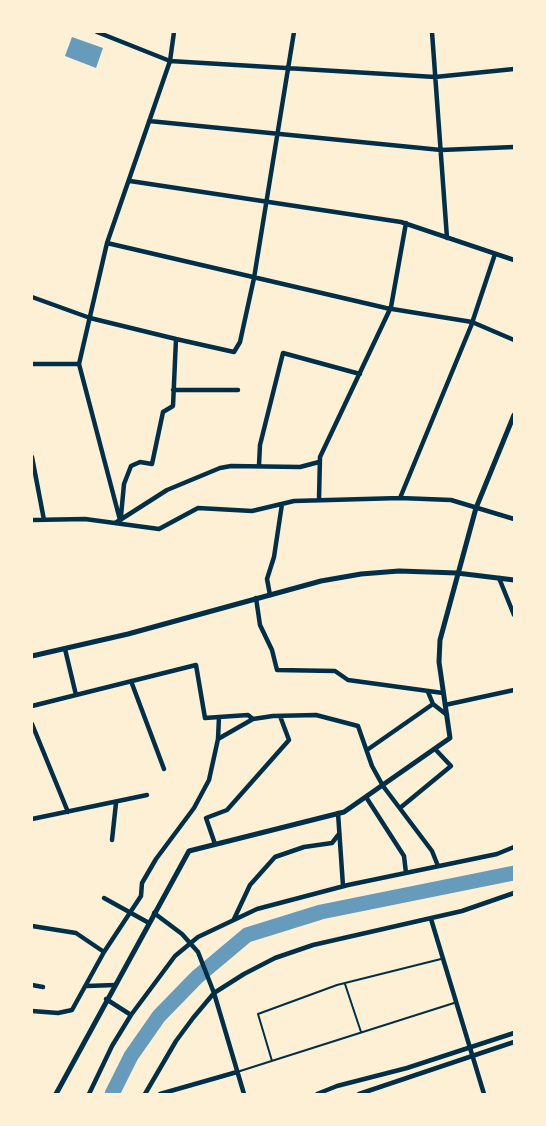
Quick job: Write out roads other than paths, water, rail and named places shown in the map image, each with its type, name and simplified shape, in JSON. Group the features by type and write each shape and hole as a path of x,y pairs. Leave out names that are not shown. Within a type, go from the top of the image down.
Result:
{"street":[{"path":"97,32 170,61 288,70 435,77 514,69"},
{"path":"120,519 79,364 107,243 170,61 174,32"},
{"path":"32,297 90,318 234,352 240,342 254,278 294,32"},
{"path":"432,32 447,238"},
{"path":"149,121 441,150 514,147"},
{"path":"130,181 406,224 514,260"},
{"path":"320,499 319,462 391,307 406,224"},
{"path":"107,243 386,308 472,322 514,340"},
{"path":"400,498 472,322 495,254"},
{"path":"120,519 126,475 135,463 152,464 163,412 173,406 176,339"},
{"path":"259,465 260,445 284,353 360,374"},
{"path":"32,364 79,364"},
{"path":"173,390 238,390"},
{"path":"56,1095 106,999 189,851 338,813 383,786 450,738 438,652 476,508 514,415"},
{"path":"32,457 44,520"},
{"path":"115,523 167,490 220,468 259,465 300,467 319,462"},
{"path":"32,520 85,519 159,529 198,508 252,511 320,499 400,498 451,500 514,519"},
{"path":"270,595 267,579 274,557 282,504"},
{"path":"32,656 321,581 361,574 399,571 457,573 514,580"},
{"path":"499,578 514,615"},
{"path":"256,598 260,625 272,650 277,670 335,671 348,680 443,693"},
{"path":"65,649 75,695"},
{"path":"32,706 196,664 205,718 248,715 253,719"},
{"path":"131,681 164,769"},
{"path":"445,705 514,690"},
{"path":"428,692 434,705 447,715"},
{"path":"367,750 434,705"},
{"path":"218,739 253,719 280,716 316,716 358,726 383,786 432,851 438,866"},
{"path":"215,844 206,818 227,810 289,740 280,716"},
{"path":"32,1011 58,1013 72,1010 87,986 90,974 141,896 142,883 156,858 194,808 208,780 218,739 219,717"},
{"path":"32,724 68,812"},
{"path":"400,808 451,766 435,749"},
{"path":"32,819 147,795"},
{"path":"366,797 404,856 406,873"},
{"path":"112,840 116,803"},
{"path":"338,813 343,886"},
{"path":"234,920 250,885 275,857 304,846 332,843 339,834"},
{"path":"89,1095 112,1046 132,1015 169,964 191,944 257,909 343,886 496,854 514,847"},
{"path":"145,1095 176,1041 214,993 254,969 294,951 462,911 514,892"},
{"path":"104,898 149,923"},
{"path":"154,913 191,944 211,984 244,1095"},
{"path":"431,919 484,1095"},
{"path":"32,926 76,933 104,952"},
{"path":"32,985 43,987"},
{"path":"87,986 115,985"},
{"path":"106,999 132,1015"},
{"path":"317,1095 337,1086 407,1068 514,1033"},
{"path":"359,1095 514,1042"},
{"path":"160,1095 237,1072"}],"lane":[{"path":"272,1061 258,1014 345,983 443,958"},
{"path":"345,983 361,1032"},
{"path":"237,1072 456,1002"}],"water":[{"path":"72,37 103,48 96,68 65,56"}],"waterway":[{"path":"112,1094 131,1056 159,1016 197,977 247,935 321,912 514,873"}]}
